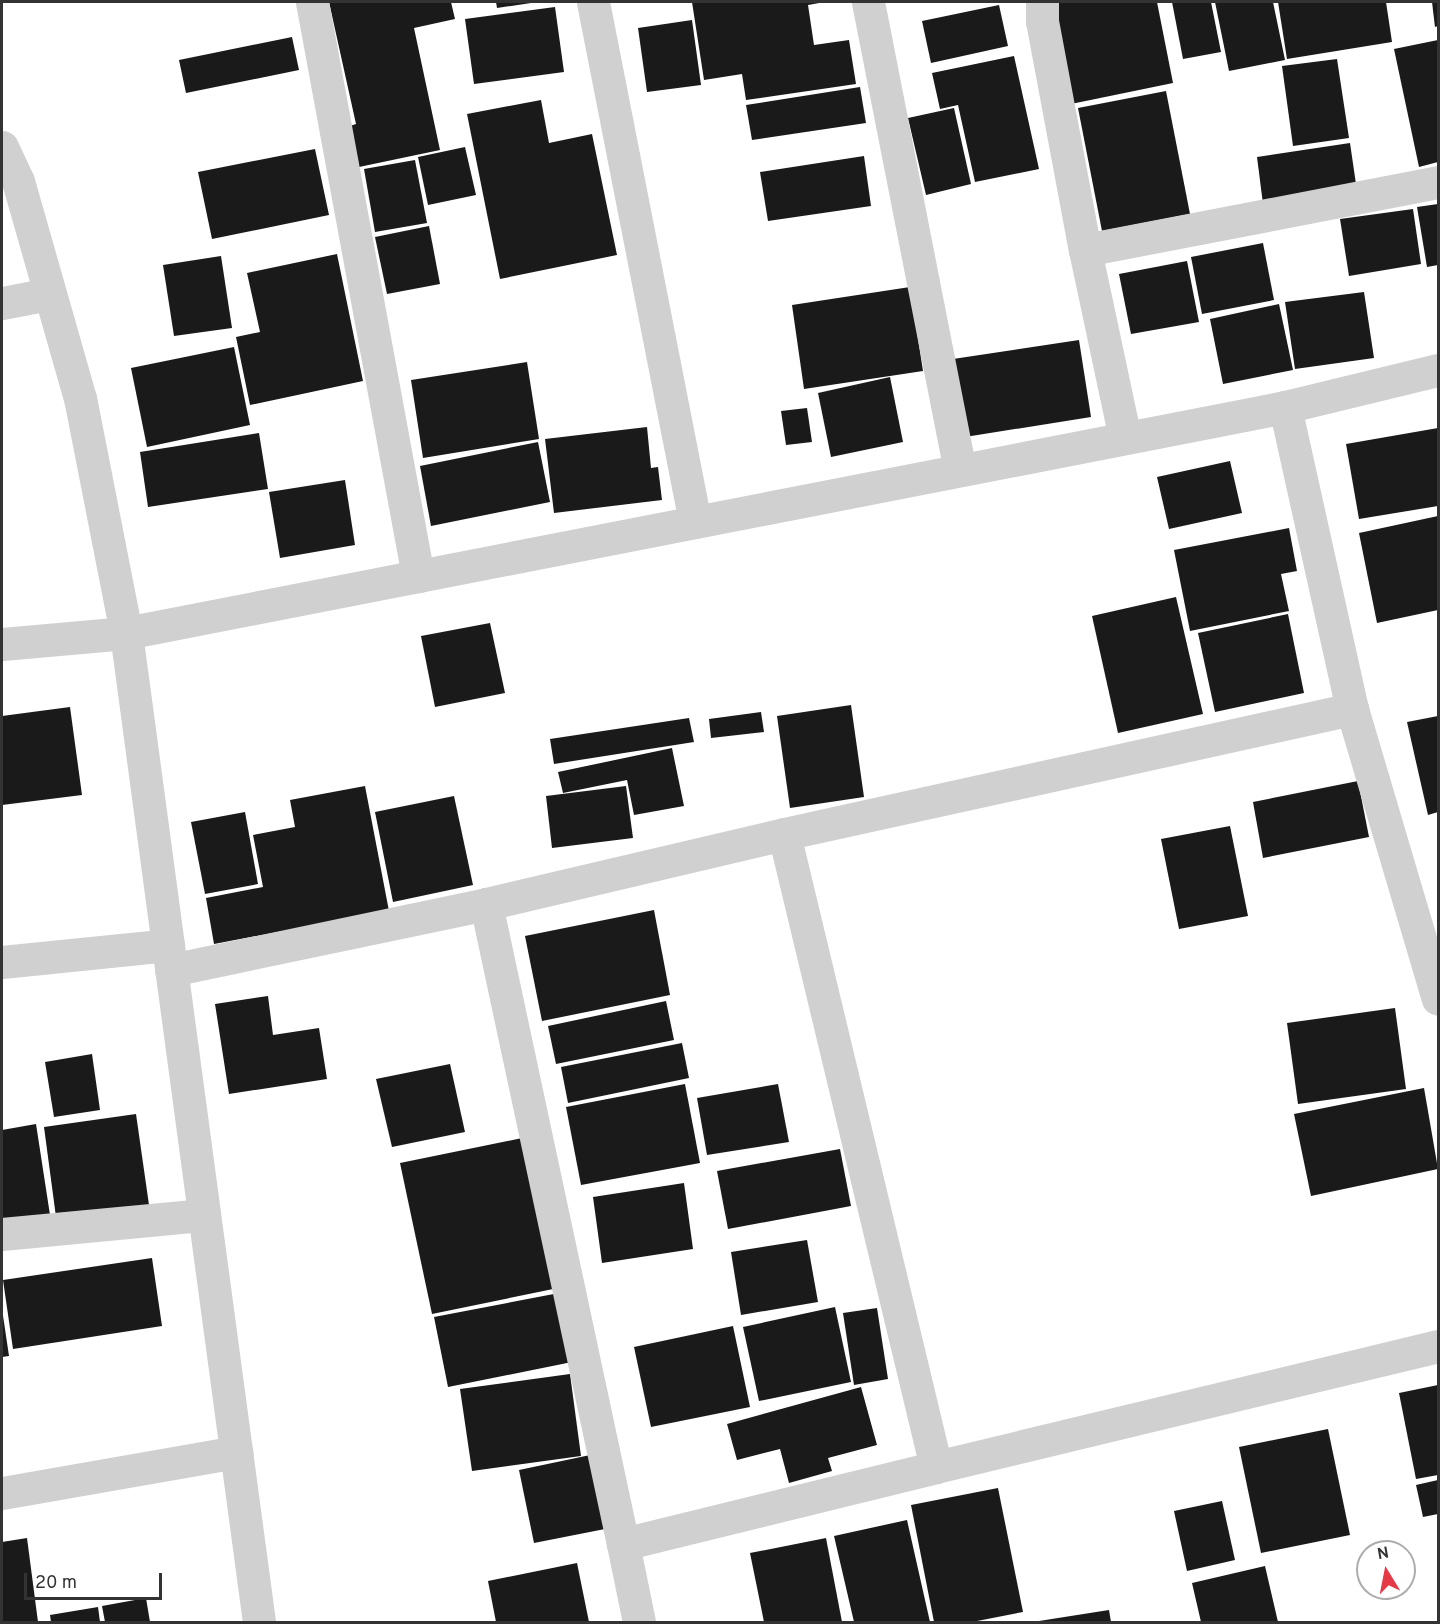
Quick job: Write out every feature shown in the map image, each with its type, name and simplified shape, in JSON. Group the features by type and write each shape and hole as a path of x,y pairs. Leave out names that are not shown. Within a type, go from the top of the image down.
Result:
{"street":[{"path":"312,2 418,576"},
{"path":"593,2 695,522"},
{"path":"868,2 960,470"},
{"path":"1042,2 1042,21 1085,250 1125,438"},
{"path":"2,147 18,181 86,423 126,633 259,1623"},
{"path":"1085,250 1438,182"},
{"path":"2,303 49,294"},
{"path":"2,644 126,633 1285,407 1438,370"},
{"path":"1285,407 1352,709 1438,999"},
{"path":"2,962 169,957 486,904 784,834 1352,709"},
{"path":"784,834 936,1467"},
{"path":"486,904 639,1623"},
{"path":"2,1234 204,1215"},
{"path":"623,1544 1438,1346"},
{"path":"2,1493 236,1452"}],"building":[{"path":"329,2 451,2 455,19 414,28 440,150 359,167 350,126 356,124"},
{"path":"496,2 531,2 531,3 497,8"},
{"path":"692,2 825,2 808,5 814,45 849,40 856,84 746,100 742,74 704,80"},
{"path":"1050,2 1157,2 1173,83 1071,104"},
{"path":"1172,2 1211,2 1221,52 1183,59"},
{"path":"1215,2 1273,2 1285,60 1229,71"},
{"path":"1278,2 1386,2 1392,42 1287,59"},
{"path":"1432,2 1438,2 1438,26 1435,27"},
{"path":"999,5 1008,46 931,63 922,21"},
{"path":"555,7 564,72 474,84 465,19"},
{"path":"692,20 701,85 647,92 638,28"},
{"path":"292,37 299,70 186,93 179,60"},
{"path":"1438,40 1438,162 1419,167 1394,49"},
{"path":"1014,56 1039,169 975,182 958,105 940,109 932,73"},
{"path":"1337,59 1349,138 1293,146 1282,66"},
{"path":"860,87 866,123 752,140 746,105"},
{"path":"1166,91 1190,214 1102,231 1078,108"},
{"path":"541,100 549,143 592,134 617,255 500,279 467,114"},
{"path":"954,108 971,184 926,195 908,118"},
{"path":"1350,143 1357,191 1263,204 1257,157"},
{"path":"465,147 476,195 428,205 418,157"},
{"path":"315,149 329,215 212,239 198,172"},
{"path":"864,156 871,206 768,221 760,172"},
{"path":"415,160 427,223 375,232 364,169"},
{"path":"1438,204 1438,265 1427,267 1417,207"},
{"path":"1413,209 1421,264 1349,276 1340,219"},
{"path":"429,226 440,284 387,294 375,237"},
{"path":"1263,243 1274,300 1202,314 1191,257"},
{"path":"337,254 363,381 250,405 236,337 260,332 247,273"},
{"path":"221,256 232,328 174,336 163,265"},
{"path":"1187,261 1199,322 1131,334 1119,274"},
{"path":"910,287 923,371 804,389 792,305"},
{"path":"1364,292 1374,358 1295,369 1285,302"},
{"path":"1279,304 1293,370 1223,384 1210,319"},
{"path":"1079,340 1091,417 965,437 953,359"},
{"path":"234,347 250,425 147,447 131,368"},
{"path":"527,362 539,439 423,458 411,380"},
{"path":"890,377 903,442 831,457 818,393"},
{"path":"807,408 812,442 786,445 781,411"},
{"path":"647,427 651,468 658,467 662,500 554,513 545,439"},
{"path":"1438,428 1438,506 1359,519 1346,444"},
{"path":"259,433 268,489 148,507 140,452"},
{"path":"538,442 550,502 431,526 420,466"},
{"path":"1230,461 1242,513 1169,529 1157,477"},
{"path":"345,480 355,545 280,558 269,492"},
{"path":"1438,516 1438,610 1377,623 1359,533"},
{"path":"1289,528 1297,571 1281,574 1289,611 1190,631 1174,550"},
{"path":"1176,597 1203,714 1118,733 1092,616"},
{"path":"1288,614 1304,693 1215,712 1198,633"},
{"path":"490,623 505,693 435,707 421,636"},
{"path":"851,705 864,797 790,808 777,716"},
{"path":"70,707 82,795 2,805 2,716"},
{"path":"761,712 764,732 711,738 709,719"},
{"path":"1438,716 1438,812 1428,815 1407,722"},
{"path":"689,718 694,742 554,764 550,739"},
{"path":"672,748 684,806 634,815 627,780 563,793 558,772"},
{"path":"1358,781 1369,837 1263,858 1253,802"},
{"path":"365,786 389,911 214,944 206,898 263,887 253,835 295,827 290,800"},
{"path":"626,786 633,838 552,848 546,796"},
{"path":"454,796 473,885 393,902 375,812"},
{"path":"245,812 258,884 205,894 191,822"},
{"path":"1230,826 1248,916 1179,929 1161,839"},
{"path":"654,910 670,995 542,1021 525,936"},
{"path":"268,996 273,1035 319,1028 327,1079 229,1094 215,1004"},
{"path":"666,1001 674,1040 556,1064 548,1026"},
{"path":"1395,1008 1406,1089 1298,1104 1287,1023"},
{"path":"682,1043 689,1078 568,1103 561,1067"},
{"path":"92,1054 100,1110 54,1117 45,1062"},
{"path":"450,1064 465,1132 392,1147 376,1079"},
{"path":"685,1084 700,1163 581,1185 566,1107"},
{"path":"778,1084 789,1142 707,1155 697,1098"},
{"path":"1424,1088 1438,1169 1311,1196 1294,1114"},
{"path":"136,1114 149,1205 56,1217 44,1127"},
{"path":"36,1124 50,1215 2,1223 2,1130"},
{"path":"527,1137 558,1288 432,1314 400,1163"},
{"path":"840,1149 851,1206 728,1229 717,1171"},
{"path":"684,1183 693,1249 602,1263 593,1197"},
{"path":"807,1240 818,1302 741,1315 731,1252"},
{"path":"152,1258 162,1326 13,1349 3,1280"},
{"path":"559,1293 572,1362 448,1387 434,1317"},
{"path":"835,1307 851,1382 759,1401 743,1327"},
{"path":"877,1308 888,1379 854,1385 843,1313"},
{"path":"2,1309 9,1356 2,1357"},
{"path":"733,1326 750,1407 651,1427 634,1347"},
{"path":"570,1374 581,1456 472,1471 460,1389"},
{"path":"1438,1385 1438,1475 1416,1479 1399,1393"},
{"path":"861,1387 877,1445 828,1458 832,1471 789,1483 780,1449 737,1460 727,1424"},
{"path":"1328,1429 1350,1535 1261,1553 1239,1447"},
{"path":"595,1454 610,1528 534,1543 519,1470"},
{"path":"1438,1480 1438,1514 1423,1517 1416,1485"},
{"path":"998,1488 1023,1612 972,1622 934,1622 911,1505"},
{"path":"1222,1501 1235,1560 1187,1571 1174,1511"},
{"path":"907,1520 930,1622 854,1622 834,1536"},
{"path":"27,1538 38,1622 2,1622 2,1542"},
{"path":"826,1538 842,1622 764,1622 750,1553"},
{"path":"577,1563 589,1622 496,1622 488,1581"},
{"path":"1265,1566 1278,1622 1201,1622 1192,1583"},
{"path":"146,1598 150,1622 105,1622 102,1606"},
{"path":"98,1607 100,1622 51,1622 50,1615"},
{"path":"1109,1610 1111,1622 1039,1622 1039,1621"}]}
